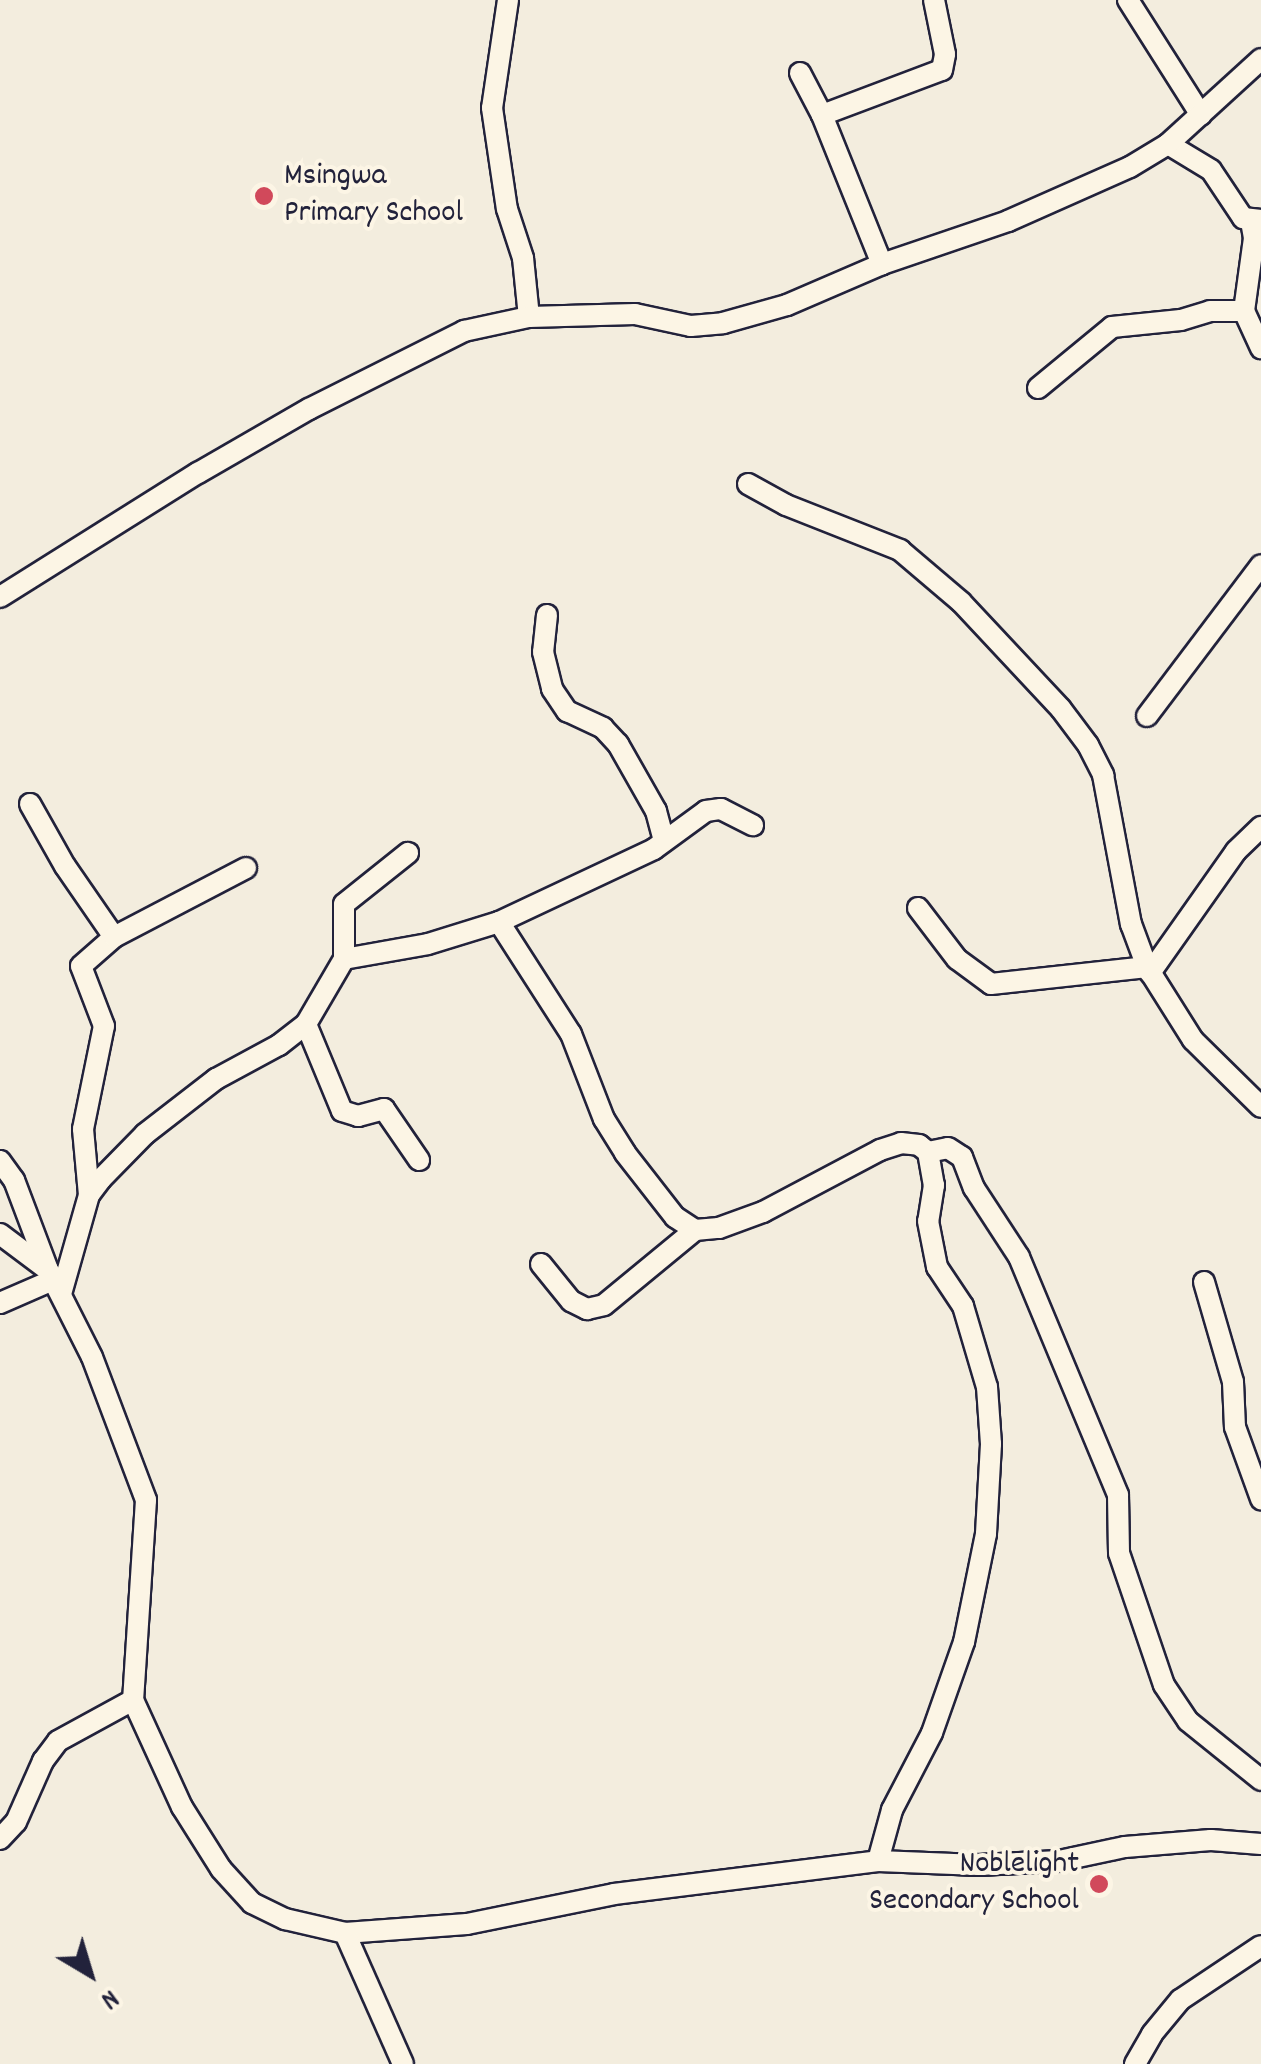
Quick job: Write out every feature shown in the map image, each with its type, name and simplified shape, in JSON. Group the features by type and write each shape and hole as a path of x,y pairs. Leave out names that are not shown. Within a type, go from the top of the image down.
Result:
{"street":[{"path":"508,0 492,108 507,209 523,258 529,317"},
{"path":"822,115 942,70 945,54 934,0"},
{"path":"1128,0 1201,115"},
{"path":"0,597 111,523 309,409 464,331 529,317 635,314 690,326 723,324 787,305 882,264 1008,221 1112,176 1168,144 1261,58"},
{"path":"800,73 822,115 882,264"},
{"path":"1168,144 1211,170 1237,211 1256,221 1251,320 1260,348"},
{"path":"1038,388 1112,328 1182,320 1210,311 1251,320"},
{"path":"748,484 786,505 900,550 961,602 1061,708 1088,744 1104,776 1131,924 1148,970 1192,1040 1261,1106"},
{"path":"1147,716 1261,566"},
{"path":"547,615 543,652 552,689 567,711 603,728 618,744 656,810 664,841"},
{"path":"30,804 65,866 114,937"},
{"path":"344,959 428,944 500,922 664,841 706,811 721,809 753,825"},
{"path":"918,908 958,959 981,981 991,984 1148,970 1236,851 1261,826"},
{"path":"0,1303 54,1281 89,1195 146,1134 216,1079 279,1046 306,1024 344,959 344,904 408,853"},
{"path":"89,1195 83,1130 104,1026 81,966 114,937 246,868"},
{"path":"500,922 570,1034 604,1119 625,1153 675,1216 695,1230"},
{"path":"306,1024 342,1110 358,1116 384,1108 419,1160"},
{"path":"541,1264 571,1301 587,1308 604,1305 695,1230 763,1212 880,1150 901,1143 919,1144 928,1152 934,1184 928,1222 937,1267 963,1306 987,1387 991,1444 986,1534 964,1642 932,1734 892,1810 878,1862"},
{"path":"928,1152 948,1148 962,1157 974,1188 1019,1258 1118,1495 1118,1553 1164,1685 1188,1721 1261,1780"},
{"path":"0,1160 14,1180 54,1281 92,1357 146,1500 133,1700 182,1807 221,1869 252,1903 286,1919 345,1933 467,1924 614,1894 878,1862 979,1865 1059,1860 1177,1843 1261,1844"},
{"path":"0,1234 54,1281"},
{"path":"1204,1282 1232,1382 1235,1426 1261,1498"},
{"path":"0,1839 16,1822 43,1761 58,1741 133,1700"},
{"path":"345,1933 403,2064"},
{"path":"1135,2064 1152,2034 1180,2000 1261,1946"}],"place":[{"name":"Msingwa Primary School","path":"264,196"},
{"name":"Noblelight Secondary School","path":"1099,1884"}]}
